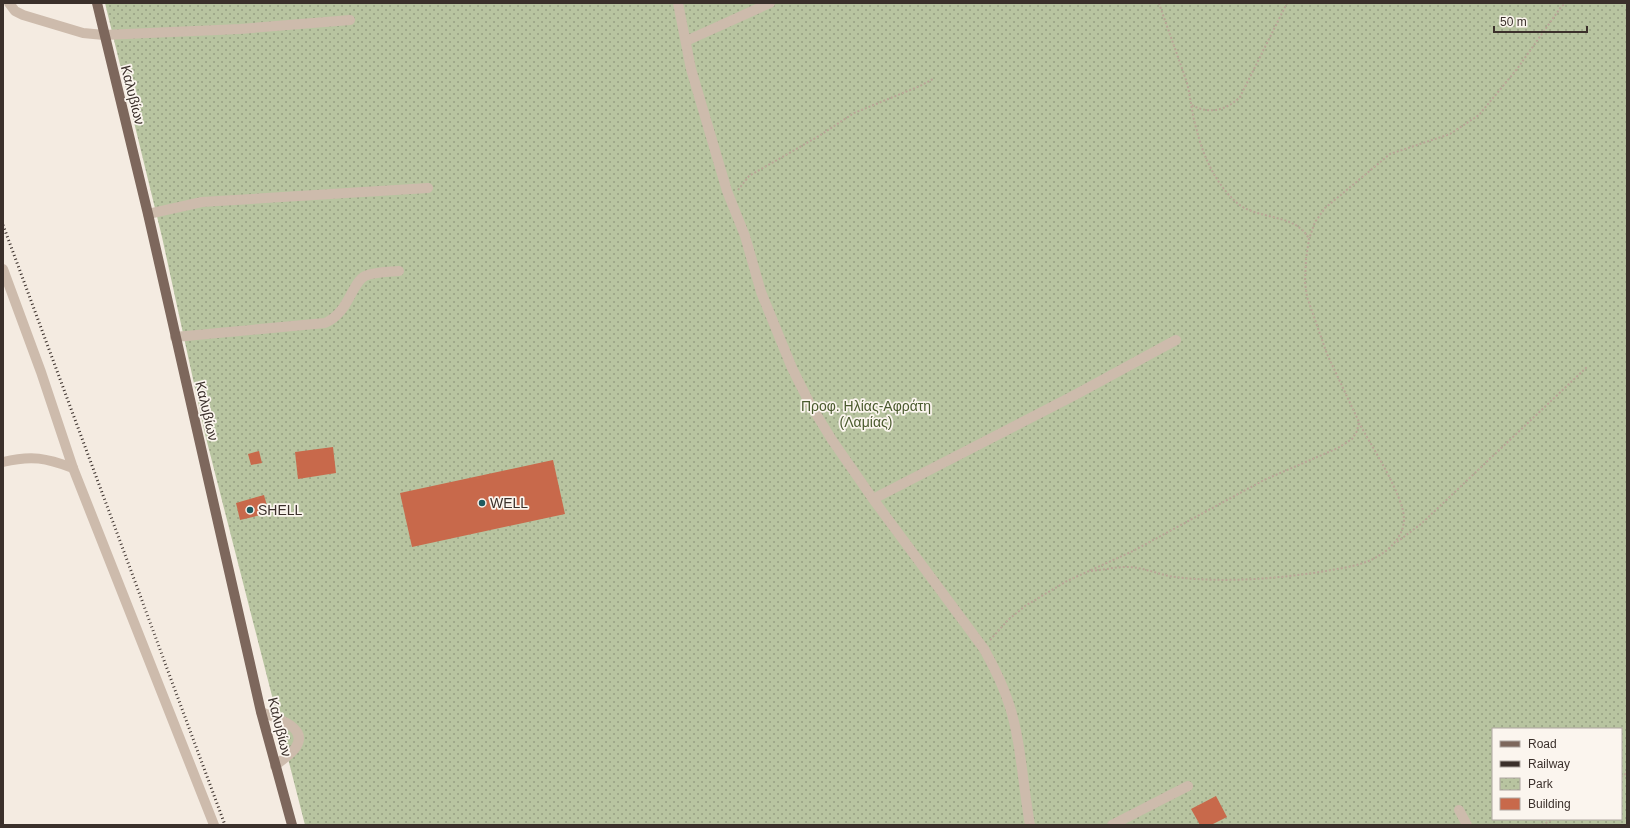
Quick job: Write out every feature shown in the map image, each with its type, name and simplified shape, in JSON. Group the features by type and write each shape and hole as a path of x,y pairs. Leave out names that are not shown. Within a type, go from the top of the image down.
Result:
{"main road":[{"name":"Καλυβίων","path":"97,3 148,214 175,338 230,569 261,712 292,825"}],"street":[{"path":"9,3 11,7 22,15 83,34 104,35 240,29 350,20"},
{"path":"678,3 699,96 732,202 745,236 761,292 792,368 810,404 832,440 873,499 984,649 998,675 1010,706 1030,825"},
{"path":"686,41 770,3"},
{"path":"148,214 202,202 428,188"},
{"path":"3,269 42,372 73,468 178,738 214,825"},
{"path":"175,338 325,323 334,319 346,306 361,279 366,276 399,271"},
{"path":"873,499 1073,396 1176,340"},
{"path":"3,462 31,458 47,458 73,468"},
{"path":"261,712 291,725 297,731 299,739 296,747 275,766"},
{"path":"1112,825 1188,786"},
{"path":"1459,810 1467,825"}],"path":[{"path":"1159,3 1187,84 1196,131 1205,158 1220,183 1236,203 1253,213 1296,224 1304,230 1309,239"},
{"path":"1191,104 1205,110 1219,110 1232,106 1240,97 1287,3"},
{"path":"1395,544 1404,529 1404,516 1398,498 1358,422 1327,354 1307,297 1305,282 1309,239 1315,222 1325,208 1390,154 1450,134 1479,115 1517,69 1561,7 1566,3"},
{"path":"732,202 739,188 749,176 819,136 854,113 920,86 933,78"},
{"path":"1089,572 1128,567 1144,569 1173,577 1205,579 1263,578 1352,567 1376,558 1422,524 1588,366"},
{"path":"984,649 1008,620 1025,606 1067,581 1133,551 1264,480 1338,448 1352,438 1357,431 1358,422"},
{"path":"1542,825 1551,820"}],"green space":[{"name":"Προφ. Ηλίας-Αφράτη (Λαμίας)","path":"105,3 1627,3 1627,825 305,825 205,434 162,237"}],"building":[{"path":"333,447 336,473 298,479 295,452"},
{"path":"259,451 262,463 251,465 248,454"},
{"name":"WELL","path":"553,460 565,514 412,547 400,493"},
{"path":"264,495 269,513 240,520 236,503"},
{"path":"1216,796 1227,817 1211,825 1200,825 1191,809"}],"railway":[{"path":"3,225 225,825"}],"place":[{"name":"WELL","path":"482,503"},
{"name":"SHELL","path":"250,510"}]}
